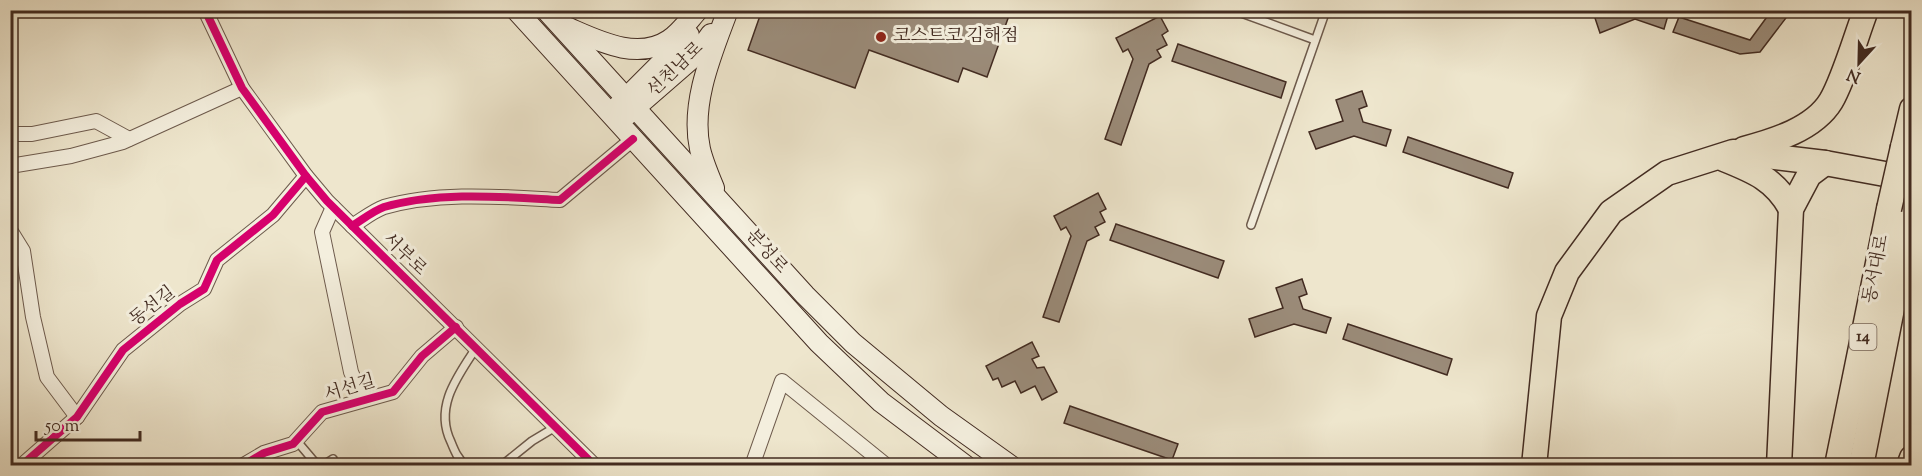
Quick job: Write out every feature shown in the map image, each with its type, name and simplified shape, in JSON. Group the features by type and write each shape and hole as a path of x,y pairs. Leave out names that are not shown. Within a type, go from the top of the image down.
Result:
{"highway":[{"path":"1534,465 1549,316 1567,272 1611,212 1667,173 1775,141 1811,121 1831,102 1866,10"},
{"name":"동서대로","path":"1861,465 1904,210 1903,147 1911,109"},
{"path":"1726,154 1825,163 1911,179"},
{"path":"1726,154 1769,179 1783,193 1791,209"},
{"path":"1779,465 1791,209 1809,175 1825,163"},
{"name":"동서대로","path":"1837,465 1904,210"},
{"path":"1909,465 1911,458"}],"main road":[{"name":"분성로","path":"516,10 819,343 881,402 966,465"},
{"name":"선천남로","path":"631,103 688,37 699,10"},
{"path":"552,17 625,49 650,48 669,40 699,10"},
{"name":"선천남로","path":"614,118 696,55 727,10"},
{"path":"717,196 700,148 699,116 705,71 727,10"},
{"name":"분성로","path":"552,17 805,295 853,343 932,409 1011,465"}],"street":[{"name":"서부로","path":"205,10 242,88 306,176 333,207 558,426 595,465"},
{"path":"10,166 71,156 129,139 242,88"},
{"path":"10,134 32,134 96,121 129,139"},
{"path":"352,226 382,208 426,199 496,197 560,200 633,140"},
{"name":"동선길","path":"21,465 77,417 123,350 180,304 204,289 217,260 273,215 306,176"},
{"name":"서선길","path":"333,207 322,232 351,372 362,398"},
{"path":"10,230 23,251 33,317 47,377 77,417"},
{"name":"서선길","path":"242,465 296,440 322,412 362,398 393,392 422,356 456,327"},
{"path":"752,465 782,381 887,465"}],"lane":[{"path":"1233,10 1315,40"},
{"path":"1251,225 1326,10"},
{"path":"466,465 459,460 443,423 451,389 477,348"},
{"path":"501,465 532,441 558,426"},
{"path":"296,440 320,465 333,459"}],"building":[{"path":"762,10 1011,10 987,77 963,68 958,82 869,50 855,88 748,50"},
{"path":"1607,10 1664,10 1669,12 1664,29 1635,19 1600,33 1594,15"},
{"path":"1772,10 1792,10 1760,52 1740,54 1673,32 1679,17 1750,40"},
{"path":"1160,16 1168,31 1162,35 1167,45 1157,50 1161,57 1149,64 1121,145 1105,139 1133,59 1128,49 1123,52 1116,38"},
{"path":"1178,44 1286,82 1281,98 1172,61"},
{"path":"1362,91 1367,106 1359,109 1363,122 1391,130 1386,146 1354,136 1316,149 1309,132 1343,121 1336,100"},
{"path":"1408,137 1513,173 1508,188 1403,152"},
{"path":"1098,193 1106,209 1100,212 1105,222 1095,227 1099,235 1087,241 1059,322 1043,317 1071,236 1066,227 1061,230 1054,216"},
{"path":"1116,224 1224,261 1218,278 1110,240"},
{"path":"1302,279 1307,294 1299,297 1303,309 1331,318 1326,333 1294,324 1255,337 1249,319 1283,308 1276,288"},
{"path":"1348,324 1452,359 1447,375 1343,339"},
{"path":"1032,342 1039,356 1032,359 1037,368 1044,367 1057,392 1042,400 1035,386 1021,393 1015,381 1002,387 998,378 993,380 986,366"},
{"path":"1070,406 1178,444 1172,460 1064,423"}],"cycle path":[{"path":"205,10 242,88 327,201 595,466"},
{"path":"352,226 384,207 427,199 472,196 560,200 633,139"},
{"path":"21,466 77,417 123,350 180,304 204,289 217,260 273,215 306,176"},
{"path":"242,466 264,453 293,444 322,412 393,392 422,356 456,327"}],"place":[{"name":"코스트코 김해점","path":"881,37"}]}
